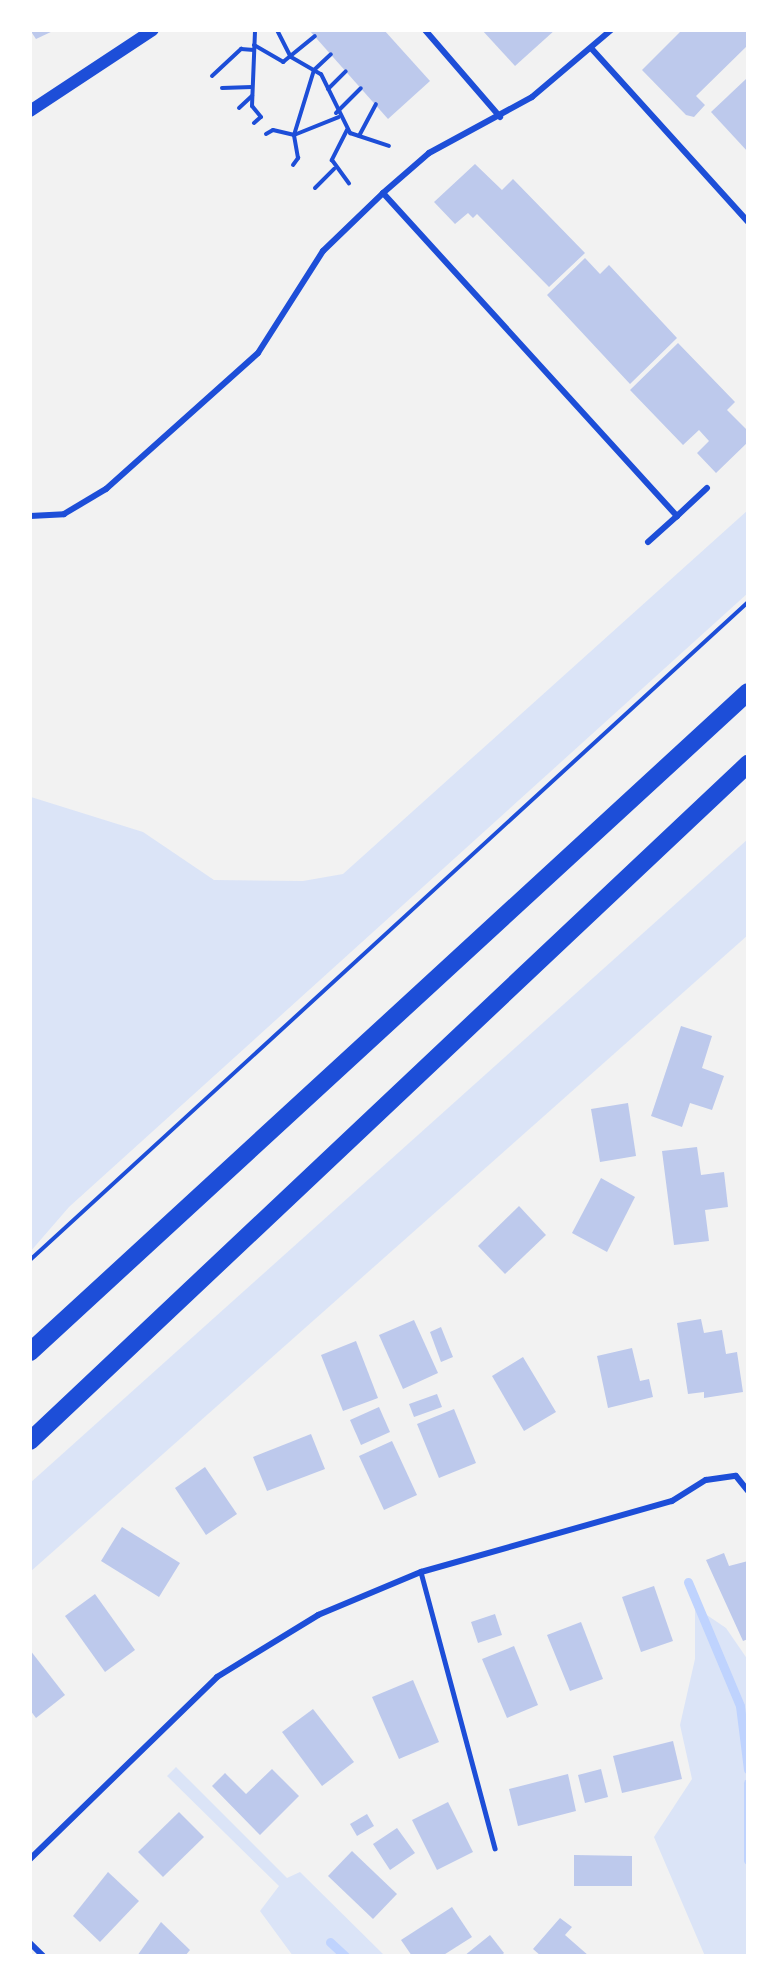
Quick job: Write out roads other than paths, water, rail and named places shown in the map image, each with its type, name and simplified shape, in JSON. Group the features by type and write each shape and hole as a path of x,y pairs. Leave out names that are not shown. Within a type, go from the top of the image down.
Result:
{"highway":[{"path":"30,1352 748,692"},
{"path":"30,1441 748,764"}],"main road":[{"path":"30,111 153,30"}],"street":[{"path":"424,30 500,117"},
{"path":"30,516 64,514 106,489 258,353 323,251 383,193 429,153 500,117 591,48 610,30"},
{"path":"591,48 748,222"},
{"path":"383,193 676,516"},
{"path":"648,542 707,488"},
{"path":"30,1859 217,1677 318,1615 421,1572 672,1502 706,1480 736,1476 748,1491"},
{"path":"30,1943 43,1956"}],"lane":[{"path":"421,1572 495,1848"}],"waterway":[{"path":"688,1582 740,1706 748,1769"},
{"path":"748,1783 748,1860"},
{"path":"330,1942 345,1956"}]}
